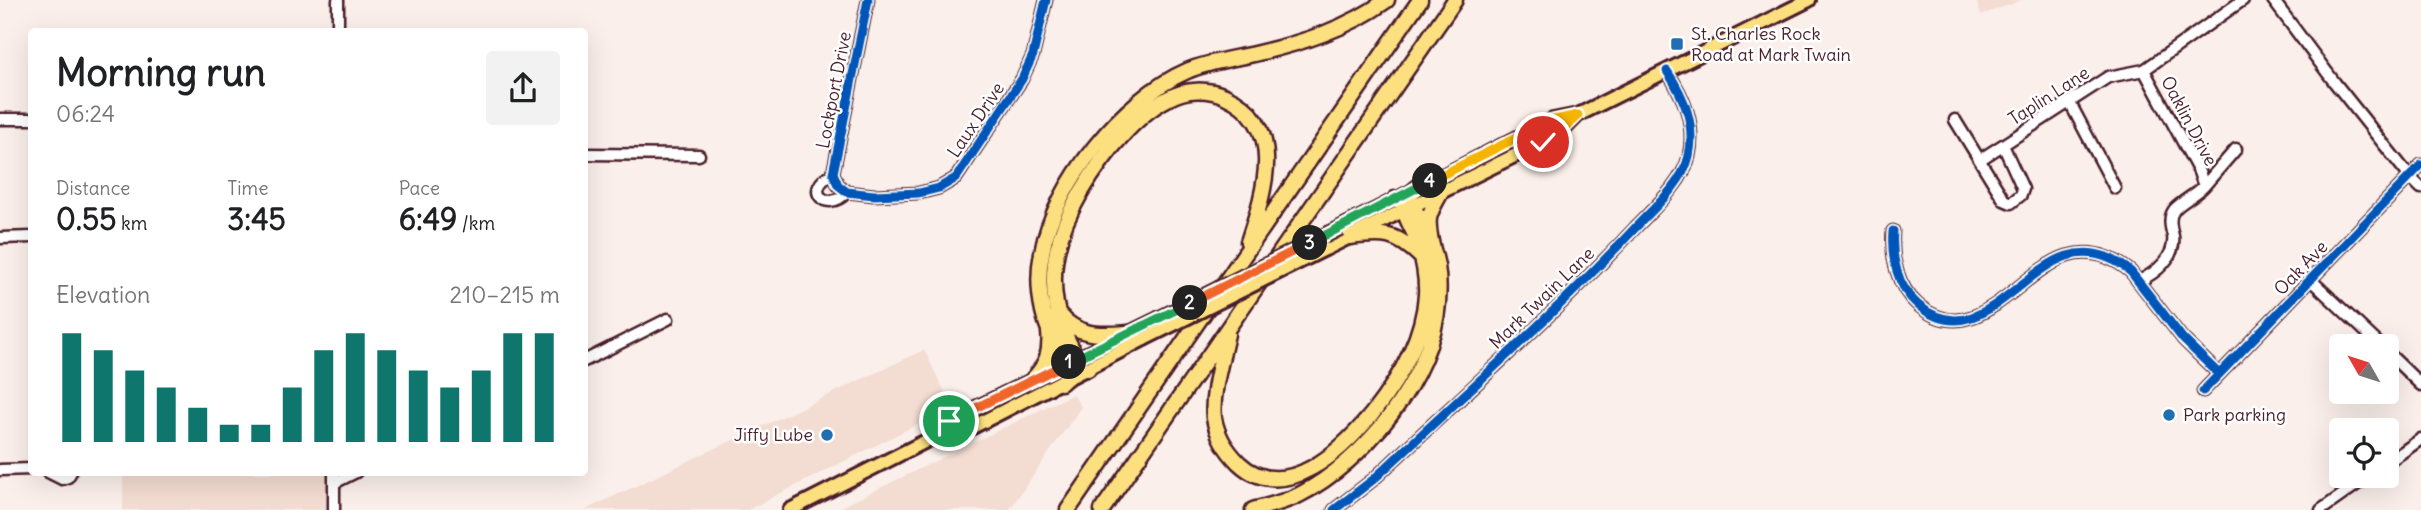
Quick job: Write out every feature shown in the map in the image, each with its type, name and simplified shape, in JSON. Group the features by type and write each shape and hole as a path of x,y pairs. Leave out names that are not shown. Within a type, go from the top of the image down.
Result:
{"highway":[{"path":"1033,379 1046,362 1050,342 1040,282 1046,235 1072,181 1105,135 1126,113 1167,82 1188,71 1326,33 1352,22 1387,0"},
{"path":"1068,510 1420,0"},
{"path":"1102,510 1455,0"},
{"path":"1076,365 1057,311 1053,281 1056,250 1065,225 1083,190 1121,138 1154,108 1180,93 1206,91 1233,100 1245,110 1262,132 1266,177 1244,255"},
{"path":"1227,329 1214,401 1214,418 1228,453 1243,467 1279,479 1293,477 1309,470 1331,455 1352,436 1377,406 1403,367 1415,343 1423,314 1426,285 1422,258 1405,204 1409,195 1419,186"},
{"path":"1253,510 1297,496 1343,466 1384,423 1418,371 1434,328 1439,287 1430,239 1429,217 1440,194"},
{"path":"1405,204 1430,239"},
{"path":"1345,232 1393,236 1410,246 1422,258"},
{"path":"1057,311 1067,323 1091,335 1128,333"},
{"path":"1049,330 1076,365"},
{"path":"1061,383 1076,365"}],"main road":[{"path":"1419,186 1553,120 1578,115 1809,0"},
{"path":"1076,365 1128,333 1405,204 1440,194 1559,134 1578,115"},
{"path":"790,510 930,439 949,421 1033,379 1144,339 1325,249 1345,232"},
{"path":"930,439 955,436 1061,383"}],"street":[{"path":"338,0 338,28"},
{"name":"Lockport Drive","path":"833,174 821,181 817,188 818,194 831,202 840,199 847,192 838,185 833,174 868,0"},
{"name":"Laux Drive","path":"847,192 874,195 919,193 939,188 956,178 1023,79 1033,55 1046,0"},
{"name":"Taplin Lane","path":"1980,159 2108,77 2144,70 2243,0"},
{"path":"2273,0 2334,83 2421,188"},
{"name":"Oaklin Drive","path":"2139,281 2162,265 2172,251 2173,237 2170,228 2174,210 2204,186 2144,70"},
{"name":"Mark Twain Lane","path":"1334,510 1374,479 1603,261 1671,188 1689,157 1691,135 1688,110 1667,71"},
{"path":"2070,103 2115,188"},
{"path":"0,119 28,119"},
{"path":"1955,120 2004,200 2011,203 2023,189 2003,145"},
{"path":"2204,186 2236,149"},
{"path":"588,154 699,155"},
{"name":"Oak Ave","path":"2203,391 2421,165"},
{"path":"1893,231 1892,243 1900,281 1914,302 1938,317 1969,318 1994,307 2049,265 2066,257 2100,254 2121,263 2139,281 2183,339 2219,374"},
{"path":"0,238 28,237"},
{"path":"2312,281 2368,334"},
{"path":"588,359 668,319"},
{"path":"2399,363 2421,384"},
{"path":"2399,455 2421,439"},
{"path":"0,470 28,469"},
{"path":"334,478 334,510"},
{"path":"2321,510 2334,506 2355,488"}],"shaded area":[{"path":"1976,0 2022,0 1981,15"},
{"path":"924,350 952,407 747,510 585,510"},
{"path":"1073,394 1081,407 1009,510 835,510"},
{"path":"123,476 327,476 327,510 123,510"}],"cycle path":[{"path":"868,0 833,173 838,185 847,192 874,195 919,193 939,188 956,178 1022,79 1033,55 1046,0"},
{"path":"1334,510 1374,479 1540,324 1659,204 1681,176 1689,156 1690,122 1679,91 1667,71"},
{"path":"2203,391 2421,165"},
{"path":"1893,231 1897,271 1905,290 1918,305 1939,317 1958,320 1977,315 1996,304 2031,277 2067,256 2084,253 2109,258 2131,272 2183,339 2219,374"}],"place":[{"name":"St. Charles Rock Road at Mark Twain","path":"1677,44"},
{"name":"Park parking","path":"2169,415"},
{"name":"Jiffy Lube","path":"827,435"}],"route":[{"path":"949,421 1553,120 1578,115 1559,134 1543,142"}]}
